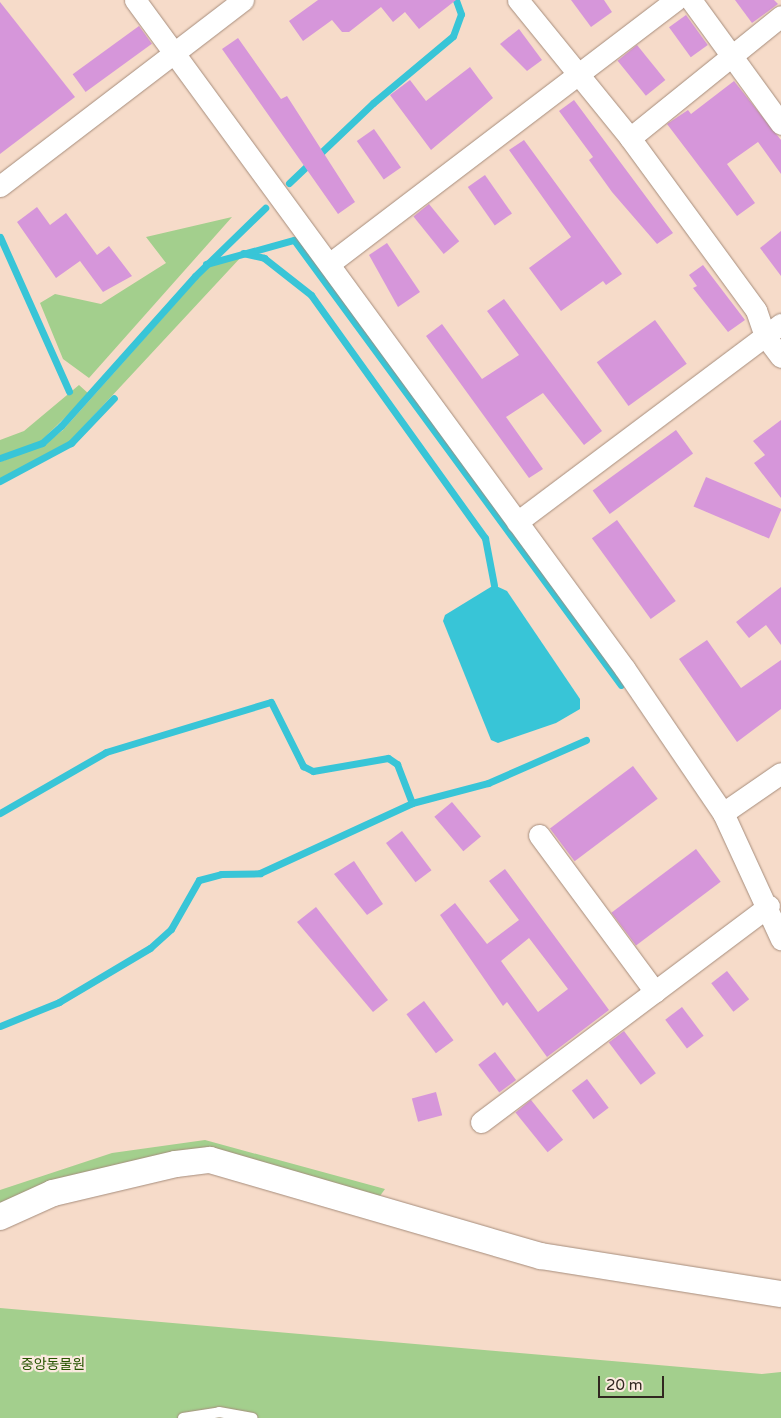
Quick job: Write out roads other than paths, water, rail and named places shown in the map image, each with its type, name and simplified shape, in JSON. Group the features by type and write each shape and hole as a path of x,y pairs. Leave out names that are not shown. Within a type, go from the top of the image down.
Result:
{"street":[{"path":"135,0 517,522 723,813 769,906 781,939"},
{"path":"0,186 243,0"},
{"path":"518,0 630,138 756,310 773,330 781,357"},
{"path":"329,264 676,0"},
{"path":"691,0 729,55 781,124"},
{"path":"630,138 729,55 781,16"},
{"path":"517,522 773,330"},
{"path":"723,813 781,773"},
{"path":"540,835 655,992"},
{"path":"481,1122 769,906"},
{"path":"0,1218 68,1188 210,1160 541,1256 781,1294"}],"lane":[{"path":"183,1418 219,1412 252,1418"}],"water":[{"path":"494,585 507,591 580,699 580,709 556,723 498,743 491,740 443,621 445,615"}],"waterway":[{"path":"289,183 373,103 453,36 461,14 456,0"},
{"path":"0,458 42,443 61,426 195,276 265,208"},
{"path":"0,237 69,391"},
{"path":"206,264 294,240 621,685"},
{"path":"243,253 264,258 311,295 485,538 494,585"},
{"path":"0,481 71,443 114,398"},
{"path":"0,813 106,752 271,702 303,766 313,771 388,758 397,764 412,803 488,783 586,740"},
{"path":"0,1026 59,1002 150,948 171,929 199,880 221,874 260,873 412,803"}],"park label":[{"name":"중앙동물원","path":"53,1365"}]}
